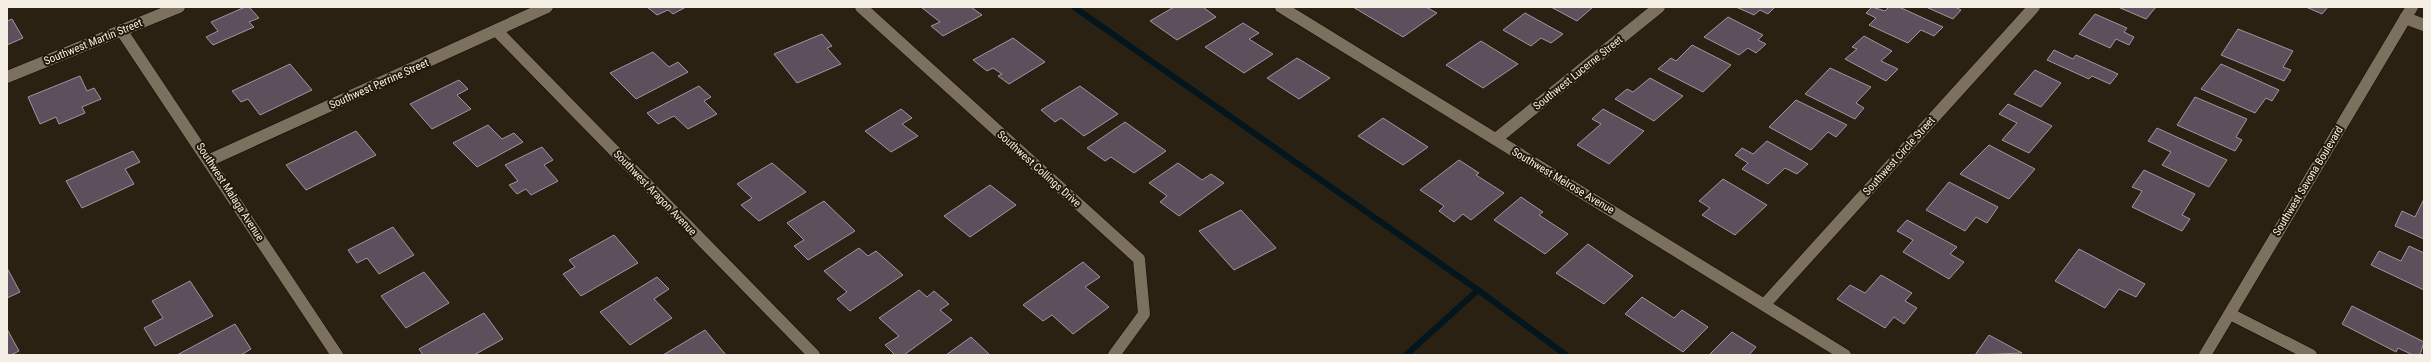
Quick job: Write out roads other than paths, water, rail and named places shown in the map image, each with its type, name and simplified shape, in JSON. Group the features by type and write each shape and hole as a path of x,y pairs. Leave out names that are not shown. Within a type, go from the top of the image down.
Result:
{"street":[{"name":"Southwest Martin Street","path":"7,77 179,7"},
{"name":"Southwest Perrine Street","path":"210,160 547,7"},
{"name":"Southwest Collings Drive","path":"861,7 1139,259 1144,314 1114,355"},
{"name":"Southwest Melrose Avenue","path":"1283,7 1496,140 1765,304 1845,355"},
{"name":"Southwest Lucerne Street","path":"1496,140 1659,7"},
{"name":"Southwest Circle Street","path":"1765,304 2034,7"},
{"name":"Southwest Savona Boulevard","path":"2205,355 2412,7"},
{"path":"2405,18 2424,26"},
{"name":"Southwest Malaga Avenue","path":"121,30 210,160 337,355"},
{"name":"Southwest Aragon Avenue","path":"497,31 814,355"},
{"path":"2230,314 2311,355"}],"waterway":[{"path":"1074,7 1478,290"},
{"path":"1406,355 1478,290"},
{"path":"1478,290 1566,355"}]}
